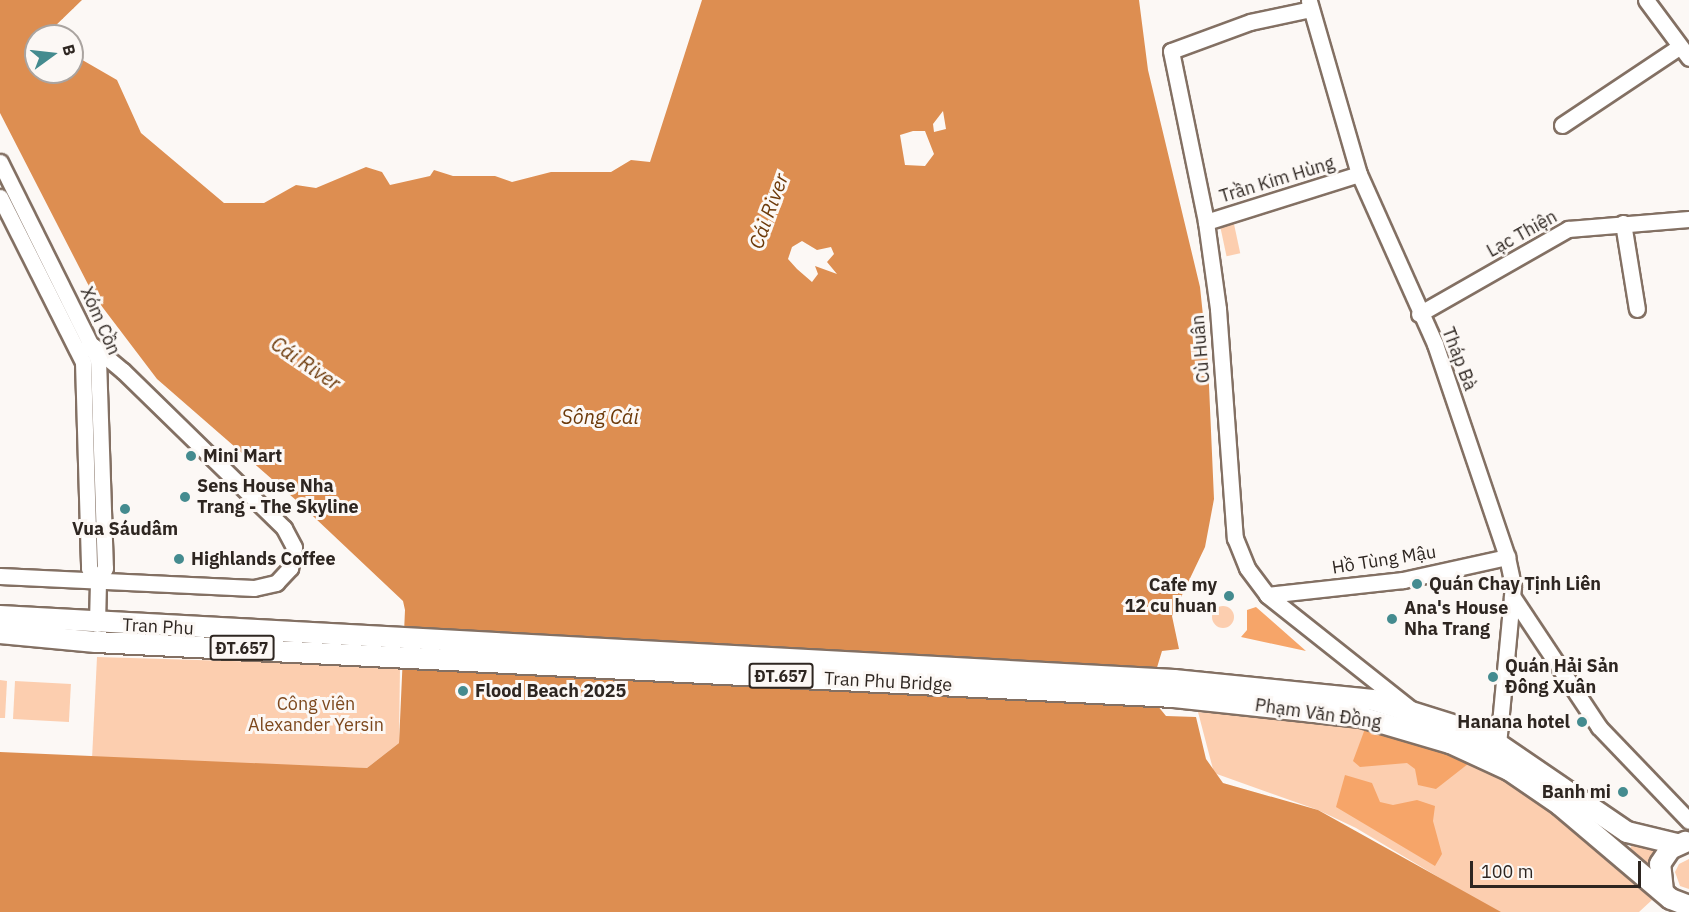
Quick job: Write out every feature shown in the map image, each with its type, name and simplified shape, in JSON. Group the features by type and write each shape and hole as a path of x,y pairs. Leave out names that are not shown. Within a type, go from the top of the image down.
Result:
{"main road":[{"name":"Tran Phu","path":"0,616 97,633"},
{"name":"Tran Phu","path":"0,633 97,633 388,647"},
{"name":"Tran Phu Bridge","path":"388,647 1174,688"},
{"name":"Phạm Văn Đồng","path":"1174,688 1362,699 1416,712 1498,744 1627,832 1685,840"},
{"name":"Phạm Văn Đồng","path":"1174,688 1360,717 1407,728 1509,770 1591,831 1675,904"},
{"name":"Phạm Văn Đồng","path":"1675,904 1660,864 1685,840"}],"street":[{"path":"1562,125 1684,52 1646,0"},
{"name":"Tháp Bà","path":"1310,4 1359,174 1419,314 1435,344 1507,557 1512,596 1498,744"},
{"name":"Cù Huân","path":"1310,4 1250,22 1171,51 1206,222 1218,309 1235,538 1247,568 1267,595 1416,712"},
{"name":"Xóm Cồn","path":"0,162 86,349"},
{"name":"Trần Kim Hùng","path":"1206,222 1359,174"},
{"name":"Xóm Cồn","path":"0,197 100,372 105,568 98,582 97,633"},
{"name":"Lạc Thiện","path":"1419,314 1554,234 1568,229 1689,219"},
{"path":"1623,223 1637,309"},
{"path":"0,576 264,588 284,577 290,568 294,547 284,528 86,349"},
{"name":"Hồ Tùng Mậu","path":"1267,595 1402,580 1507,557"},
{"path":"1512,596 1599,727 1689,821"},
{"path":"1362,699 1374,688 1367,674"}],"green space":[{"path":"1234,224 1240,253 1227,256 1220,227"},
{"path":"1223,606 1231,609 1234,617 1231,625 1223,628 1215,625 1212,617 1215,609"},
{"name":"Công viên Alexander Yersin","path":"97,657 400,666 399,743 367,768 92,759"},
{"path":"0,680 7,681 5,718 0,718"},
{"path":"15,681 71,684 69,722 13,719"},
{"path":"1198,712 1355,723 1482,763 1526,790 1610,858 1652,900 1639,912 1497,912 1356,828 1318,810 1214,773"},
{"path":"1633,844 1657,847 1653,864 1650,866 1630,848"},
{"path":"1689,859 1689,889 1680,886 1675,872 1679,864"}],"shaded area":[{"path":"1256,607 1306,651 1241,637 1247,630 1247,610"},
{"path":"1366,726 1473,760 1436,789 1418,785 1415,769 1407,763 1360,767 1353,761"},
{"path":"1345,775 1372,783 1380,802 1393,805 1417,800 1435,806 1433,821 1442,854 1435,866 1336,807"}],"water":[{"name":"Sông Cái","path":"0,0 82,0 57,24 24,24 24,84 84,84 84,61 117,80 141,133 224,203 264,203 296,185 316,188 366,167 382,172 390,185 430,176 434,170 453,176 495,176 512,182 551,172 611,172 631,160 650,162 702,0 1139,0 1148,70 1200,287 1208,363 1214,499 1205,547 1172,616 1179,649 1162,651 1152,684 1157,705 1166,716 1196,717 1206,759 1223,783 1318,810 1501,912 0,912 0,752 367,768 399,743 405,610 403,601 297,501 157,379 94,296 0,113","holes":["943,111 946,129 934,132 933,124","913,131 925,131 934,154 925,166 905,165 900,135","802,241 817,250 831,247 834,254 827,262 837,274 815,266 818,274 812,282 797,269 788,259 792,247"]}],"place":[{"name":"Mini Mart","path":"191,456"},
{"name":"Sens House Nha Trang - The Skyline","path":"185,497"},
{"name":"Vua Sáudâm","path":"125,509"},
{"name":"Highlands Coffee","path":"179,559"},
{"name":"Quán Chay Tịnh Liên","path":"1417,584"},
{"name":"Cafe my 12 cu huan","path":"1229,596"},
{"name":"Ana's House Nha Trang","path":"1392,619"},
{"name":"Quán Hải Sản Đông Xuân","path":"1493,677"},
{"name":"Flood Beach 2025","path":"463,691"},
{"name":"Hanana hotel","path":"1582,722"},
{"name":"Banh mi","path":"1623,792"}],"water label":[{"name":"Cái River","path":"768,211"},
{"name":"Cái River","path":"306,363"}]}
